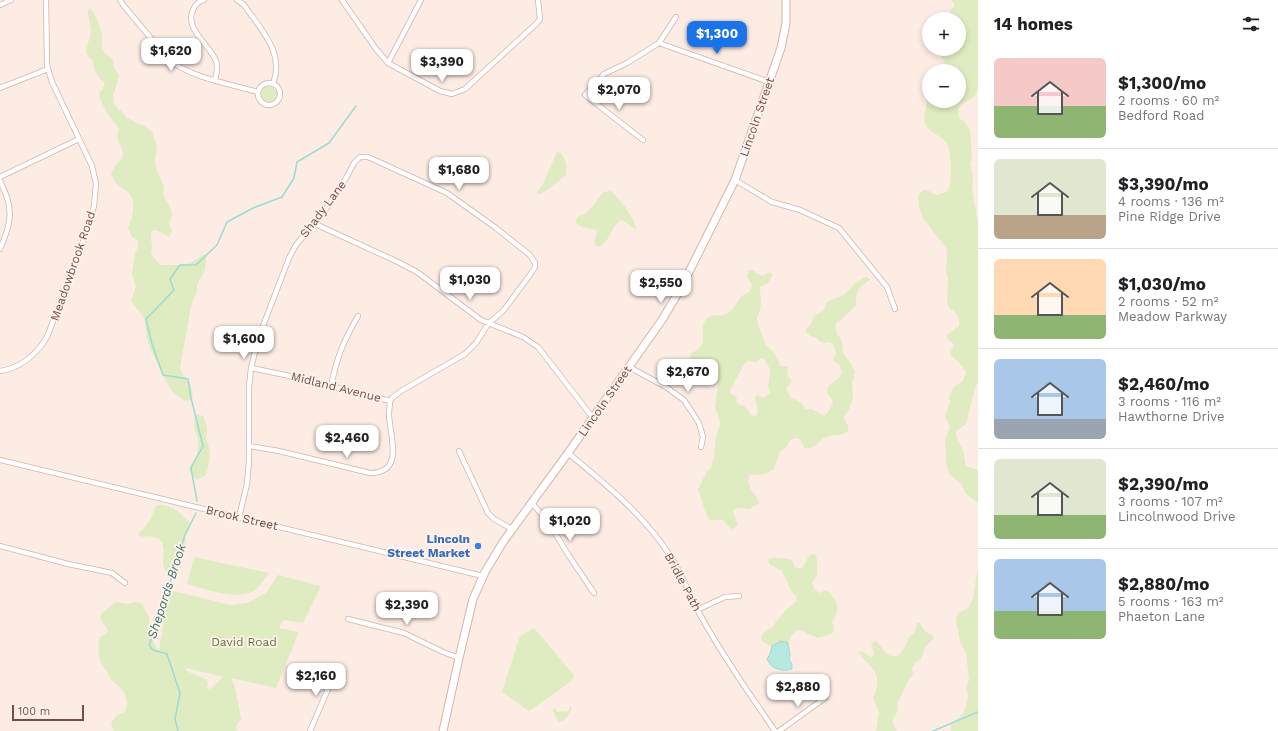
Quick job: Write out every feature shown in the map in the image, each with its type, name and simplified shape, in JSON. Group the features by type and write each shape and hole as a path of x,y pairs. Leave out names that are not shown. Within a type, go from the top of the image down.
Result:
{"main road":[{"name":"Lincoln Street","path":"443,731 473,599 483,576 512,529 662,320 681,288 735,180 784,35 786,23 786,0"}],"street":[{"path":"0,5 11,0"},
{"name":"Meadowbrook Road","path":"0,371 25,362 33,356 43,344 52,326 80,251 94,206 97,189 96,178 92,166 52,82 46,64 46,0"},
{"path":"120,0 169,60 181,69 258,92"},
{"path":"204,0 197,3 193,9 191,15 192,23 216,60 217,66 215,80"},
{"path":"237,0 244,5 274,48 277,69 273,84"},
{"path":"342,0 376,49 388,63 440,92 452,94 465,89 537,23 540,19 538,0"},
{"path":"388,63 421,0"},
{"path":"643,140 585,95 604,74 627,63 658,43 676,17"},
{"path":"658,43 769,82"},
{"path":"0,88 48,69"},
{"path":"267,83 273,84 278,88 279,97 276,102 266,104 261,102 258,92 263,85 267,83"},
{"path":"0,177 79,139"},
{"name":"Shady Lane","path":"239,517 247,484 249,461 249,387 251,368 258,340 289,258 302,236 329,205 354,163 364,156 447,194 496,228 530,255 535,262 535,267 503,311 488,324"},
{"path":"0,180 7,194 10,214 8,228 0,250"},
{"path":"735,180 772,202 800,210 839,228 887,286 895,309"},
{"path":"313,223 417,272 481,320 523,337 538,347 593,418"},
{"path":"331,386 340,350 358,316"},
{"name":"Midland Avenue","path":"251,368 290,376 390,401 401,391 465,354 476,343 488,324"},
{"path":"629,367 666,387 684,400 699,423 703,437 701,448"},
{"path":"249,446 279,451 370,473 376,473 383,470 390,463 393,456 389,413 390,401"},
{"path":"458,451 488,513 494,519 512,529"},
{"name":"Bridle Path","path":"568,453 615,493 640,517 670,554 697,610 729,664 775,731"},
{"name":"Brook Street","path":"0,460 483,576"},
{"path":"532,503 549,524 594,593"},
{"path":"0,546 68,564 112,573 125,582"},
{"path":"697,610 725,597 739,596"},
{"path":"348,619 404,633 442,652 459,658"},
{"path":"310,731 337,668"},
{"path":"779,731 825,698"}],"green space":[{"path":"951,0 978,0 978,87 975,95 966,101 966,64 944,64 945,62 940,56 966,56 966,12 951,12 951,9 954,7 954,3"},
{"path":"89,8 94,13 99,25 103,49 114,61 113,66 119,75 113,95 114,104 128,118 145,126 153,133 157,147 155,161 164,186 163,194 171,209 172,216 169,222 172,232 169,237 156,230 152,231 151,252 153,257 161,265 178,265 190,263 205,254 205,270 197,285 197,291 191,306 180,369 191,386 193,394 192,398 185,401 172,391 167,383 148,344 144,318 131,301 136,286 132,274 135,254 138,246 138,241 132,237 128,228 133,210 133,200 128,192 116,183 111,174 115,165 122,159 123,152 117,137 119,130 106,112 99,97 100,91 105,83 96,73 93,61 87,55 86,51 91,32 88,13"},
{"path":"269,86 276,91 277,94 272,101 269,102 262,97 261,94 266,87"},
{"path":"926,108 959,108 959,118 965,122 970,130 972,159 970,164 973,176 972,188 978,224 978,382 975,388 966,424 956,431 956,436 963,450 966,466 978,470 978,503 965,493 962,485 949,474 946,461 945,439 950,427 945,416 950,402 949,397 953,387 963,381 966,372 950,353 954,344 947,339 947,335 959,326 959,318 953,310 949,308 947,302 948,280 946,271 946,248 923,218 919,207 918,196 923,190 937,195 945,193 950,187 951,181 950,160 947,144 942,138 929,130 925,123"},
{"path":"557,152 561,153 566,162 567,174 553,186 538,195 537,192 542,186"},
{"path":"611,191 630,214 636,229 621,220 615,226 606,241 599,247 596,246 594,242 597,232 594,229 581,227 575,222 578,216 589,210 603,192"},
{"path":"749,270 753,270 761,275 769,272 773,274 769,282 760,287 761,307 757,317 758,325 766,345 774,353 781,366 788,367 787,374 792,381 786,388 791,398 801,403 805,409 812,409 825,416 833,404 832,399 827,393 828,387 839,378 842,372 839,364 833,360 836,353 833,344 829,342 824,343 817,338 810,336 806,332 806,329 811,324 813,317 824,310 826,303 845,294 854,284 863,278 867,277 871,279 863,285 857,293 856,306 837,322 835,327 837,335 839,336 843,345 842,349 844,355 851,363 855,372 852,385 853,399 849,410 844,416 848,425 848,431 840,435 826,437 814,446 808,448 804,448 800,439 795,438 790,440 787,446 780,452 774,469 765,474 750,475 749,483 751,490 760,503 749,509 734,509 733,512 738,524 732,529 723,520 710,520 698,489 707,471 711,468 716,436 720,425 719,417 715,409 718,383 713,381 706,385 698,383 690,356 691,353 701,347 703,339 703,326 707,318 728,313 742,296 750,291 752,285 747,277","holes":["762,358 770,369 768,386 770,393 764,398 758,395 755,397 758,412 756,416 753,416 744,406 738,404 736,401 737,397 731,394 730,391 746,362 756,362"]},
{"path":"197,414 203,416 205,422 207,430 206,439 210,457 206,475 197,480 190,472 189,467 198,451 198,439 194,424"},
{"path":"159,505 173,508 190,523 185,537 186,542 178,559 172,578 169,579 163,564 164,552 161,541 150,536 141,537 138,534 149,522 155,507"},
{"path":"812,554 816,555 818,574 812,582 814,588 819,593 825,591 830,592 836,601 836,613 832,622 834,626 833,633 818,638 798,630 792,635 788,643 781,641 772,646 764,643 761,639 764,633 774,626 776,621 797,600 782,571 769,564 768,559 790,559 795,567 801,569 808,557"},
{"path":"194,557 269,573 262,583 251,592 233,595 223,594 187,584"},
{"path":"977,572 978,731 951,731 951,724 964,713 968,696 966,688 969,680 966,653 960,642 956,620 958,613 967,609 973,599"},
{"name":"David Road","path":"278,575 321,586 303,623 283,620 279,628 299,632 276,688 231,678 235,687 241,719 236,729 238,731 114,731 111,725 112,722 116,716 125,712 127,701 122,689 110,679 109,674 101,662 98,652 100,637 107,632 100,615 111,605 116,602 127,604 135,602 142,604 149,617 150,625 157,629 154,643 156,648 159,650 169,590 231,605 247,603 266,593","holes":["185,668 223,677 210,689 207,688 207,680 187,671"]},
{"path":"919,622 926,632 931,634 934,638 925,648 921,659 916,662 912,668 913,675 908,681 897,705 898,710 893,719 893,724 897,731 876,731 879,713 873,698 876,689 877,677 875,672 859,652 864,652 872,658 874,653 871,644 875,641 886,653 891,656 898,656 903,650 909,637 914,633 917,623"},
{"path":"534,628 574,675 572,681 529,711 502,692 520,636"},
{"path":"569,707 572,709 568,716 562,722 558,721 552,709 555,708 557,712 569,711"}],"water":[{"path":"781,641 788,643 790,654 789,659 792,664 792,669 777,669 771,665 767,659 772,646"}],"waterway":[{"name":"Shepards Brook","path":"197,501 191,468 203,446 191,398 188,379 163,375 152,344 146,319 174,290 170,279 180,265 196,265 217,245 227,222 253,208 282,197 294,178 297,162 329,143 356,106"},
{"name":"Shepards Brook","path":"178,731 175,719 180,693 167,654 153,650 149,645 156,628 185,535 196,513"},
{"path":"933,731 978,712"}],"place":[{"name":"Lincoln Street Market","path":"478,546"}]}
